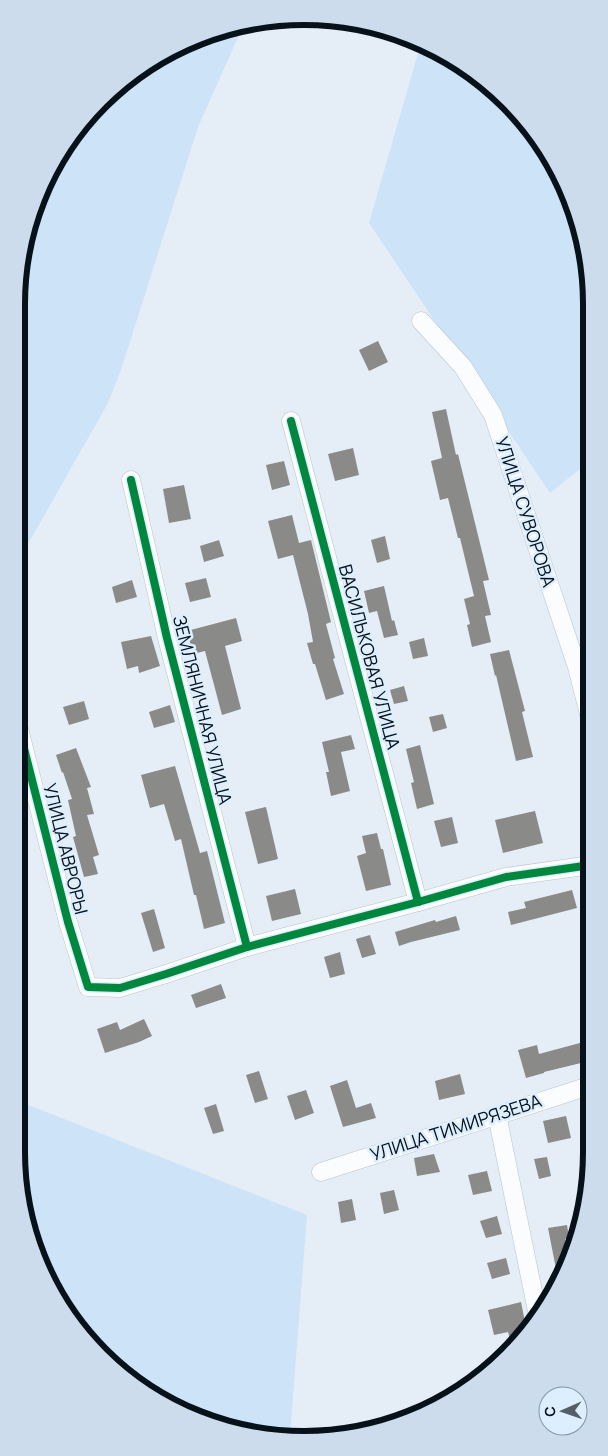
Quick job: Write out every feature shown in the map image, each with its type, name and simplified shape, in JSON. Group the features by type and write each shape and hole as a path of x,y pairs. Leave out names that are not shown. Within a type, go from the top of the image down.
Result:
{"street":[{"name":"УЛИЦА СУВОРОВА","path":"421,321 463,367 494,415 577,667 583,692"},
{"name":"ВАСИЛЬКОВАЯ УЛИЦА","path":"290,421 418,902"},
{"name":"ЗЕМЛЯНИЧНАЯ УЛИЦА","path":"132,480 168,638 247,947"},
{"name":"УЛИЦА АВРОРЫ","path":"25,752 68,922 88,987 120,988 247,947"},
{"path":"247,947 506,877 583,865"},
{"name":"УЛИЦА ТИМИРЯЗЕВА","path":"321,1172 583,1088"},
{"path":"497,1115 536,1307"}],"shaded area":[{"path":"238,33 239,35 198,127 121,370 108,403 25,549 25,304 27,268 30,250 46,197 62,164 72,149 94,120 120,94 165,62 197,46"},
{"path":"419,50 444,62 474,83 514,120 546,165 568,214 581,268 583,304 583,467 550,493 369,223"},
{"path":"25,1104 307,1215 290,1430 250,1426 197,1410 164,1394 120,1362 94,1336 62,1291 46,1259 30,1206 25,1152"}],"building":[{"path":"378,341 388,362 369,371 359,350"},
{"path":"446,409 456,455 458,454 489,580 483,581 491,615 485,616 491,642 472,647 467,625 470,624 464,599 474,596 448,498 440,500 431,461 442,458 432,412"},
{"path":"353,448 359,475 335,481 328,454"},
{"path":"284,461 290,485 272,490 266,465"},
{"path":"184,485 191,519 169,523 163,489"},
{"path":"292,515 299,543 311,540 331,622 326,624 335,658 333,659 344,694 326,700 307,643 313,642 293,555 278,559 268,521"},
{"path":"385,536 390,559 377,563 371,540"},
{"path":"219,540 224,556 204,562 200,546"},
{"path":"206,578 211,597 190,602 185,583"},
{"path":"132,580 137,597 116,603 112,587"},
{"path":"384,586 392,621 394,620 398,635 384,638 377,611 369,613 364,591"},
{"path":"236,618 242,641 225,646 241,709 222,715 205,651 193,654 187,631"},
{"path":"151,636 160,666 139,673 138,666 127,669 121,642"},
{"path":"424,638 428,656 413,659 409,642"},
{"path":"509,650 525,711 522,712 533,757 516,761 490,654"},
{"path":"404,686 408,701 394,704 390,690"},
{"path":"84,701 89,719 69,725 63,707"},
{"path":"170,705 175,722 154,728 149,712"},
{"path":"443,714 447,728 433,732 429,717"},
{"path":"351,735 355,749 341,752 350,791 331,796 326,772 329,772 322,742"},
{"path":"420,745 434,804 417,809 411,783 414,782 406,749"},
{"path":"76,748 91,787 87,788 94,814 87,815 99,855 93,857 98,874 84,877 73,837 76,836 68,800 72,799 56,755"},
{"path":"175,766 200,853 207,851 225,923 204,929 181,839 175,841 164,804 150,808 141,775"},
{"path":"266,807 278,859 258,864 245,812"},
{"path":"535,811 543,843 503,853 495,820"},
{"path":"452,817 458,843 441,847 434,821"},
{"path":"377,833 381,849 383,849 391,885 366,891 357,856 366,853 362,836"},
{"path":"295,889 301,914 272,921 266,896"},
{"path":"572,890 577,908 511,925 508,912 526,908 524,902"},
{"path":"154,909 165,948 153,952 141,913"},
{"path":"456,916 460,930 399,946 395,932"},
{"path":"370,935 376,954 362,958 356,939"},
{"path":"340,952 345,974 330,978 324,957"},
{"path":"221,984 226,998 196,1008 191,995"},
{"path":"144,1019 152,1036 105,1053 97,1029 117,1022 120,1030"},
{"path":"583,1042 583,1065 581,1063 526,1078 518,1050 537,1045 539,1054"},
{"path":"259,1071 268,1099 255,1103 246,1075"},
{"path":"460,1074 465,1094 439,1100 435,1081"},
{"path":"347,1080 356,1108 371,1103 376,1118 343,1127 330,1086"},
{"path":"306,1090 314,1113 295,1120 287,1096"},
{"path":"216,1104 224,1131 213,1134 204,1108"},
{"path":"566,1116 571,1138 548,1143 543,1121"},
{"path":"434,1154 440,1172 417,1176 414,1158"},
{"path":"547,1157 551,1176 539,1179 534,1159"},
{"path":"487,1171 492,1191 473,1195 468,1175"},
{"path":"394,1190 399,1210 384,1214 380,1193"},
{"path":"352,1199 356,1220 341,1223 338,1202"},
{"path":"497,1216 502,1234 486,1238 480,1221"},
{"path":"567,1225 569,1238 565,1239 566,1247 556,1270 548,1228"},
{"path":"506,1258 510,1274 492,1279 487,1263"},
{"path":"521,1302 525,1322 510,1340 508,1332 494,1335 488,1310"}],"cycle path":[{"path":"291,421 418,902"},
{"path":"131,480 167,638 247,947"},
{"path":"25,752 68,922 88,987 120,988 247,947 506,877 583,866"}]}
